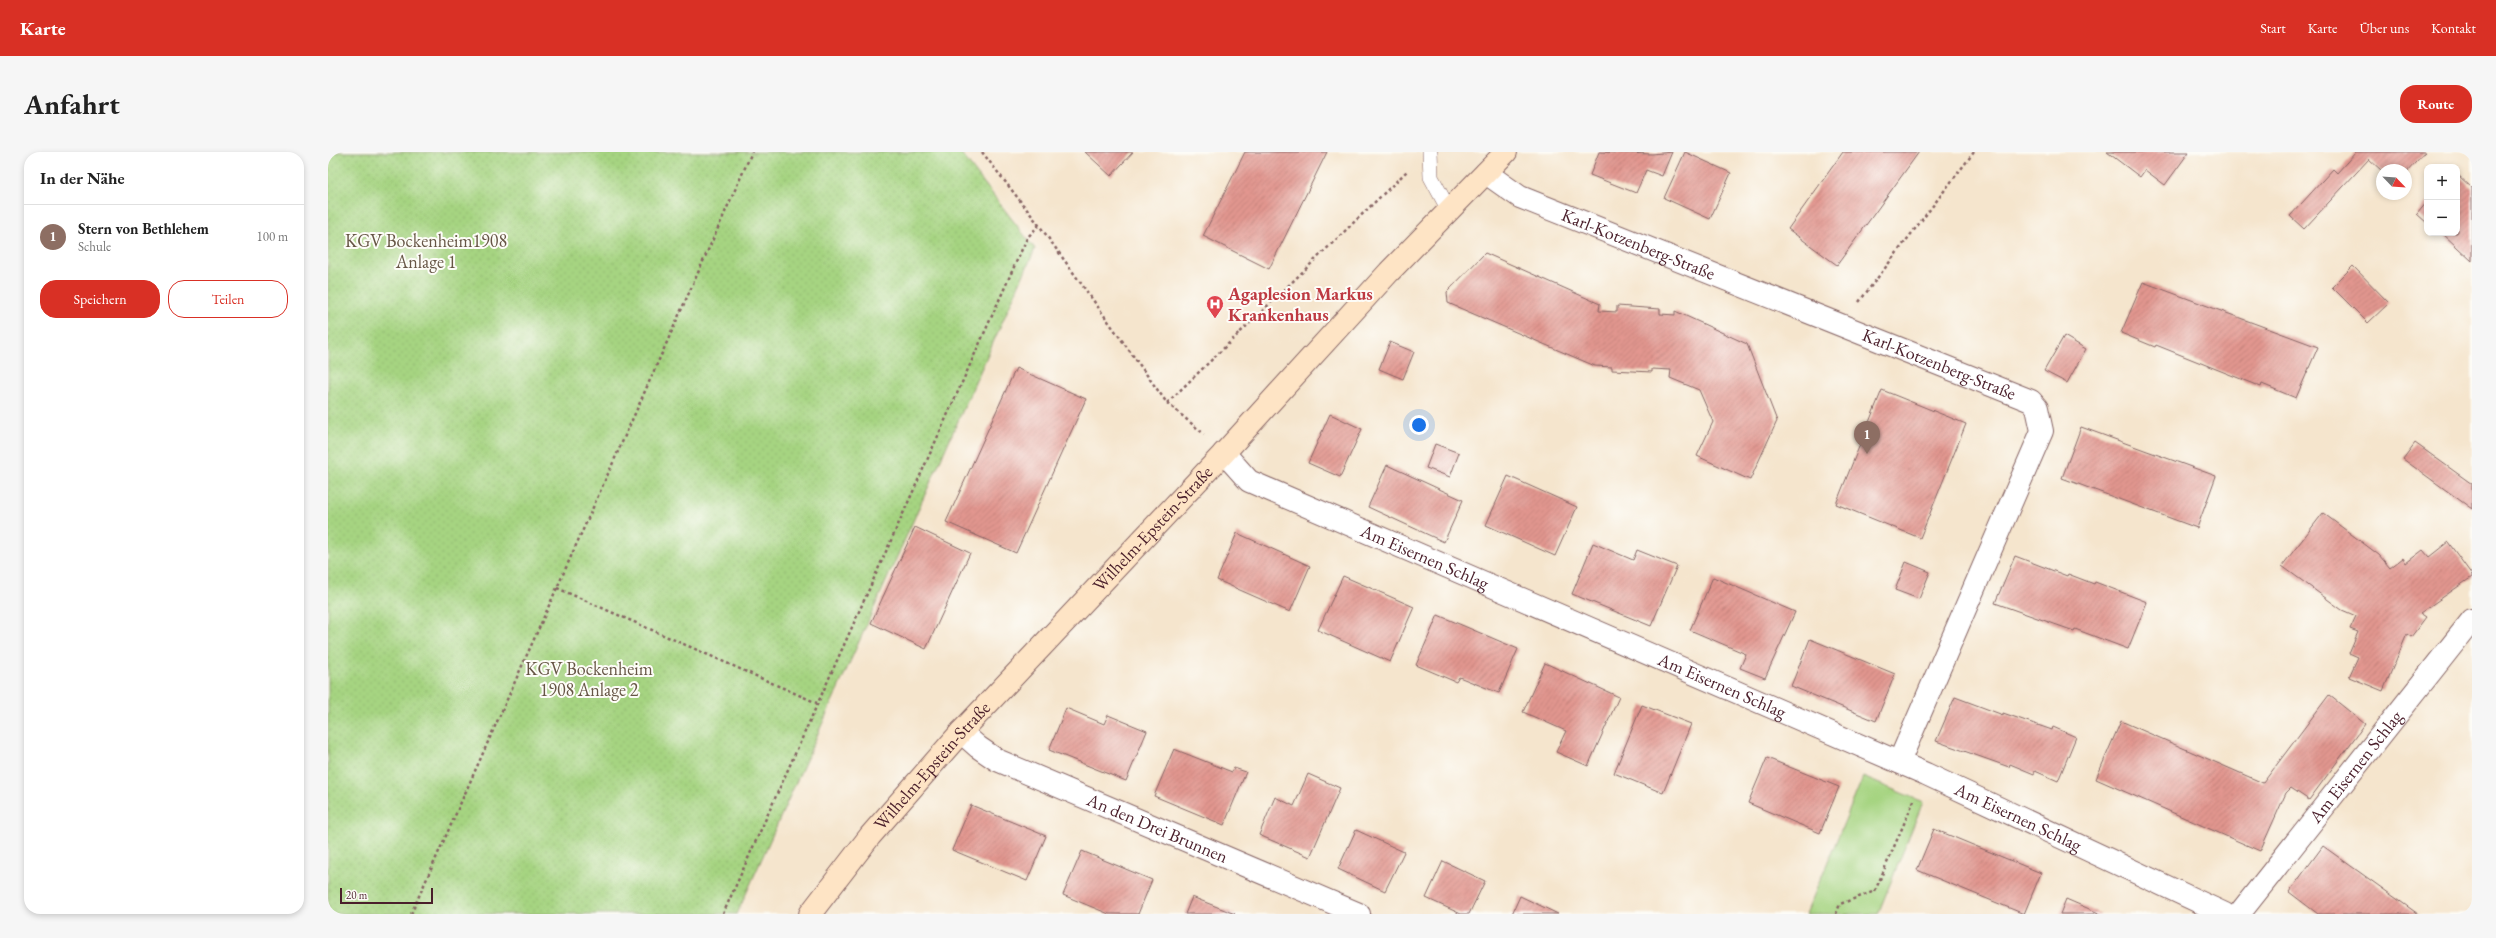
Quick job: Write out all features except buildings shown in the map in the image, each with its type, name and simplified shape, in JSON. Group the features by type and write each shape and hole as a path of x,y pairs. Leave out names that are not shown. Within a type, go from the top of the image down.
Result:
{"main road":[{"name":"Wilhelm-Epstein-Straße","path":"810,914 870,836 961,732 1224,453 1389,272 1450,212 1506,152"}],"street":[{"name":"Karl-Kotzenberg-Straße","path":"1486,173 1520,196 1840,326 2031,401 2037,408 2041,419 2042,431 1899,762"},
{"name":"Am Eisernen Schlag","path":"1224,453 1249,481 1899,762 2225,914"},
{"name":"Am Eisernen Schlag","path":"2239,914 2472,620"},
{"name":"An den Drei Brunnen","path":"961,732 978,747 997,760 1359,914"}],"lane":[{"path":"1430,152 1431,177 1450,212"}],"path":[{"path":"411,914 752,152"},
{"path":"982,152 1039,226 1167,402 1224,453"},
{"path":"1840,326 1974,152"},
{"path":"1167,402 1410,168"},
{"path":"723,914 1027,238 1039,226"},
{"path":"557,588 817,703"},
{"path":"1836,914 1840,904 1874,891 1906,820"}],"green space":[{"name":"KGV Bockenheim 1908 Anlage 2","path":"328,152 960,152 1035,249 737,914 328,914"},
{"path":"1863,777 1923,802 1878,914 1806,914"}],"place":[{"name":"Agaplesion Markus Krankenhaus","path":"1215,319"},
{"name":"Stern von Bethlehem","path":"1867,454"}],"park label":[{"name":"KGV Bockenheim1908 Anlage 1","path":"426,251"}]}
